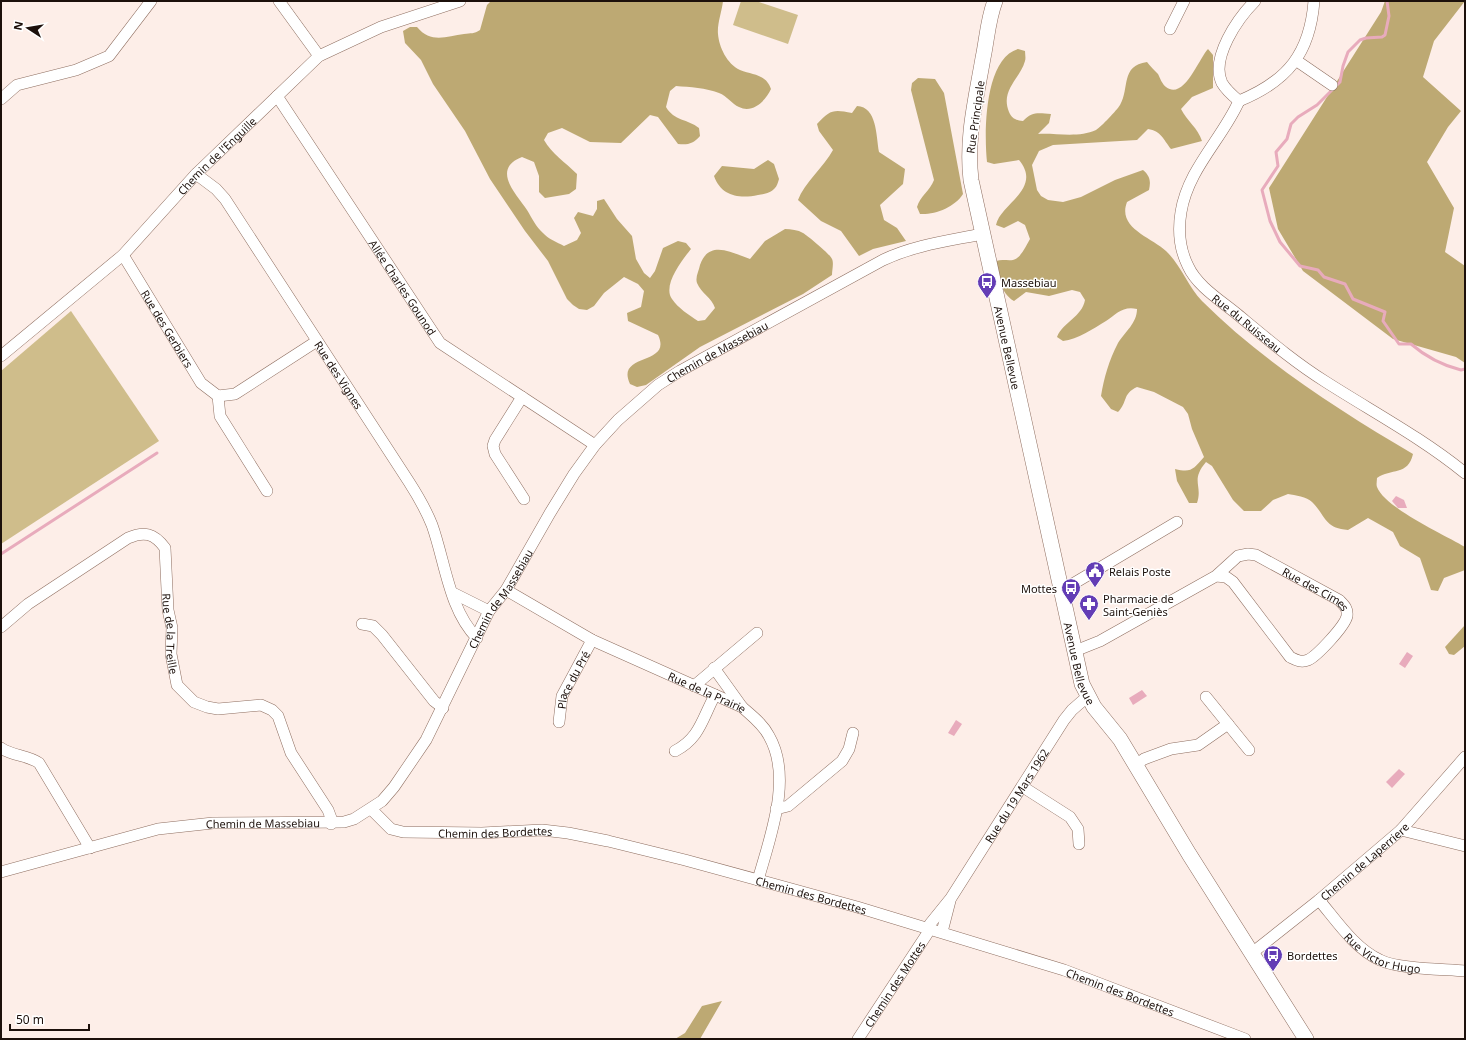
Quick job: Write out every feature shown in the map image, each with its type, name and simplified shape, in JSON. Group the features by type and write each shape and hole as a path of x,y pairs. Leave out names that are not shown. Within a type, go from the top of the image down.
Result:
{"main road":[{"name":"Rue Principale","path":"982,234 971,180 969,144 989,25 995,1"},
{"name":"Avenue Bellevue","path":"982,234 1082,684 1088,696 1112,727 1306,1039"}],"street":[{"path":"1,99 17,85 76,70 109,56 151,1"},
{"path":"279,1 320,56"},
{"name":"Chemin de l'Enguille","path":"1,356 124,255 196,174 320,56 380,27 460,1"},
{"path":"1170,29 1184,1"},
{"path":"1255,1 1244,12 1231,30 1223,50 1220,71 1222,83 1239,101 1257,94 1270,85 1297,61 1305,43 1313,17 1314,1"},
{"path":"1297,61 1332,85"},
{"name":"Allée Charles Gounod","path":"277,96 440,343 596,445"},
{"name":"Rue du Ruisseau","path":"1239,101 1233,115 1199,164 1189,185 1181,212 1180,236 1182,252 1188,267 1203,286 1286,355 1325,382 1432,447 1465,473"},
{"name":"Rue des Vignes","path":"196,174 216,189 225,199 424,507 432,526 447,580 463,619 477,638"},
{"name":"Chemin de Massebiau","path":"1,872 90,848 134,834 182,825 213,823 331,824 354,819 370,809 382,801 394,787 426,740 443,708 489,611 506,590 550,513 596,445 637,402 658,385 680,371 902,251 924,245 982,234"},
{"name":"Rue des Gerbiers","path":"124,255 200,383 218,396"},
{"path":"267,491 220,416 218,396 235,394 317,341"},
{"path":"522,397 495,440 493,446 495,454 524,499"},
{"path":"1061,591 1177,522"},
{"name":"Rue de la Treille","path":"1,627 28,604 128,538 145,533 152,535 165,548 168,610 172,628 171,654 177,685 194,702 207,707 218,709 261,705 272,710 278,716 291,753 328,810 331,818 331,824"},
{"name":"Rue des Cimes","path":"1075,651 1100,641 1216,576 1238,556 1248,554 1256,555 1339,600 1346,606 1347,614 1345,623 1314,656 1307,661 1299,662 1290,657 1233,582 1226,577 1216,576"},
{"name":"Rue de la Prairie","path":"506,590 592,640 742,707 760,724 770,737 781,770 780,788 776,809 758,880"},
{"path":"453,593 489,611"},
{"path":"362,624 373,626 382,635 434,701 443,708"},
{"path":"694,686 757,633"},
{"name":"Place du Pré","path":"559,722 562,696 592,640"},
{"path":"714,668 742,707"},
{"path":"675,751 686,745 696,736 715,695"},
{"name":"Rue du 19 Mars 1962","path":"929,928 930,924 951,898 1023,787 1064,720 1072,710 1088,696"},
{"path":"1206,697 1249,750"},
{"path":"1135,765 1144,759 1171,749 1198,744 1228,724"},
{"path":"776,809 788,806 842,761 849,749 853,733"},
{"path":"1,748 5,751 34,759 39,763 86,838 90,848"},
{"name":"Chemin de Laperriere","path":"1252,953 1319,900 1401,830 1465,757"},
{"path":"1023,787 1070,817 1078,829 1079,844"},
{"name":"Chemin des Bordettes","path":"370,809 391,829 403,832 482,833 542,830 568,833 608,841 758,880 929,928 1064,970 1245,1039"},
{"path":"1401,830 1465,846"},
{"name":"Rue du 19 Mars 1962","path":"942,932 951,898"},
{"name":"Rue Victor Hugo","path":"1319,900 1355,941 1367,952 1380,960 1393,964 1465,971"},
{"name":"Chemin des Mottes","path":"858,1039 927,934 929,928"}],"shaded area":[{"path":"491,1 723,1 718,30 720,44 724,55 731,64 740,70 754,74 766,80 771,89 758,105 749,109 744,109 736,106 722,94 714,91 676,86 670,91 666,107 673,115 699,128 700,136 695,141 688,144 678,144 658,117 650,115 621,143 590,142 562,128 548,133 544,140 547,145 577,174 576,189 569,194 545,198 539,192 539,176 534,162 522,157 513,162 508,168 507,175 512,189 536,225 545,235 564,246 577,240 581,233 574,218 578,212 593,216 597,209 597,201 604,199 617,219 632,236 636,259 644,273 650,278 655,271 663,248 678,241 686,243 691,249 675,272 670,287 670,293 672,299 677,305 698,321 705,320 715,308 714,304 699,287 696,278 704,257 709,252 715,250 729,251 750,259 765,241 785,229 794,230 806,235 831,257 833,262 832,275 803,294 700,347 646,385 637,387 630,384 628,374 630,367 652,356 658,351 660,345 658,335 628,321 627,313 641,307 644,291 638,284 624,277 604,293 594,306 587,310 579,309 567,299 548,261 525,231 490,179 465,131 433,84 421,60 405,43 403,31 410,27 417,27 428,36 439,38 478,31 480,30 487,5"},
{"path":"741,1 756,1 798,15 788,44 733,25"},
{"path":"1385,1 1465,1 1434,41 1423,77 1461,111 1448,127 1427,162 1454,208 1445,252 1465,266 1465,363 1456,357 1393,339 1303,271 1278,229 1269,188 1381,12"},
{"path":"1018,49 1025,51 1025,60 1023,67 1012,85 1007,97 1007,104 1011,116 1014,119 1023,121 1033,114 1051,114 1049,123 1038,134 1068,135 1082,134 1096,130 1116,111 1123,98 1129,73 1138,64 1147,62 1158,74 1165,86 1173,90 1185,84 1208,49 1213,55 1213,88 1192,97 1181,109 1198,132 1202,141 1171,149 1159,134 1148,129 1137,140 1053,145 1039,151 1032,165 1037,190 1041,196 1048,200 1063,202 1081,197 1115,180 1143,170 1149,179 1149,190 1127,202 1125,211 1127,219 1131,225 1137,231 1166,251 1202,301 1250,344 1330,403 1413,454 1411,461 1403,469 1377,478 1377,487 1382,495 1391,504 1416,520 1465,547 1465,570 1444,578 1438,591 1431,590 1420,558 1400,546 1393,532 1368,518 1348,530 1334,527 1326,520 1310,500 1301,496 1288,494 1273,500 1261,511 1244,511 1233,500 1212,466 1206,462 1201,468 1199,474 1199,492 1197,503 1189,503 1177,481 1175,469 1192,469 1204,457 1192,429 1188,414 1183,407 1154,392 1137,387 1129,392 1118,412 1111,409 1101,396 1105,376 1112,356 1118,343 1133,323 1137,309 1127,309 1117,313 1085,333 1063,341 1057,337 1063,327 1080,311 1083,306 1085,300 1080,292 1072,290 1049,296 1026,292 1014,301 1009,298 1001,284 996,261 1016,259 1030,239 1025,225 1018,221 1004,228 996,225 999,217 1018,196 1023,188 1026,179 1025,170 1019,160 994,164 987,162 986,134 992,82 998,67 1007,56"},
{"path":"918,78 935,79 944,93 963,194 950,206 938,212 926,214 920,214 917,207 918,203 934,180 911,90 912,83"},
{"path":"857,106 864,108 872,117 876,130 879,152 905,169 903,184 880,205 884,220 897,228 906,241 873,249 859,256 841,231 821,221 798,200 805,187 825,163 833,150 819,131 817,124 829,113 840,111 852,113"},
{"path":"768,160 774,164 779,179 776,187 767,193 744,197 738,196 726,192 721,188 714,176 722,166 754,169"},
{"path":"71,311 159,441 1,544 1,371"},
{"path":"1396,496 1404,500 1407,508 1398,508 1392,501"},
{"path":"1465,625 1465,646 1454,655 1449,654 1445,647"},
{"path":"1407,652 1413,656 1405,668 1399,664"},
{"path":"1142,690 1147,696 1133,705 1129,698"},
{"path":"956,720 962,724 954,736 948,733"},
{"path":"1399,769 1405,774 1392,788 1386,782"},
{"path":"722,1001 700,1039 675,1039 685,1033 702,1006"}],"waterway":[{"path":"1387,1 1389,16 1385,35 1382,37 1360,40 1348,52 1343,66 1340,82 1317,105 1298,117 1291,124 1287,139 1276,152 1278,166 1262,190 1270,221 1280,242 1300,266 1318,270 1324,277 1345,284 1353,299 1385,312 1383,321 1399,344 1411,344 1428,357 1440,363 1461,370 1465,369"},
{"path":"1,554 157,453"}],"place":[{"name":"Massebiau","path":"987,299"},
{"name":"Relais Poste","path":"1095,588"},
{"name":"Mottes","path":"1071,605"},
{"name":"Pharmacie de Saint-Geniès","path":"1089,621"},
{"name":"Bordettes","path":"1273,972"}]}
